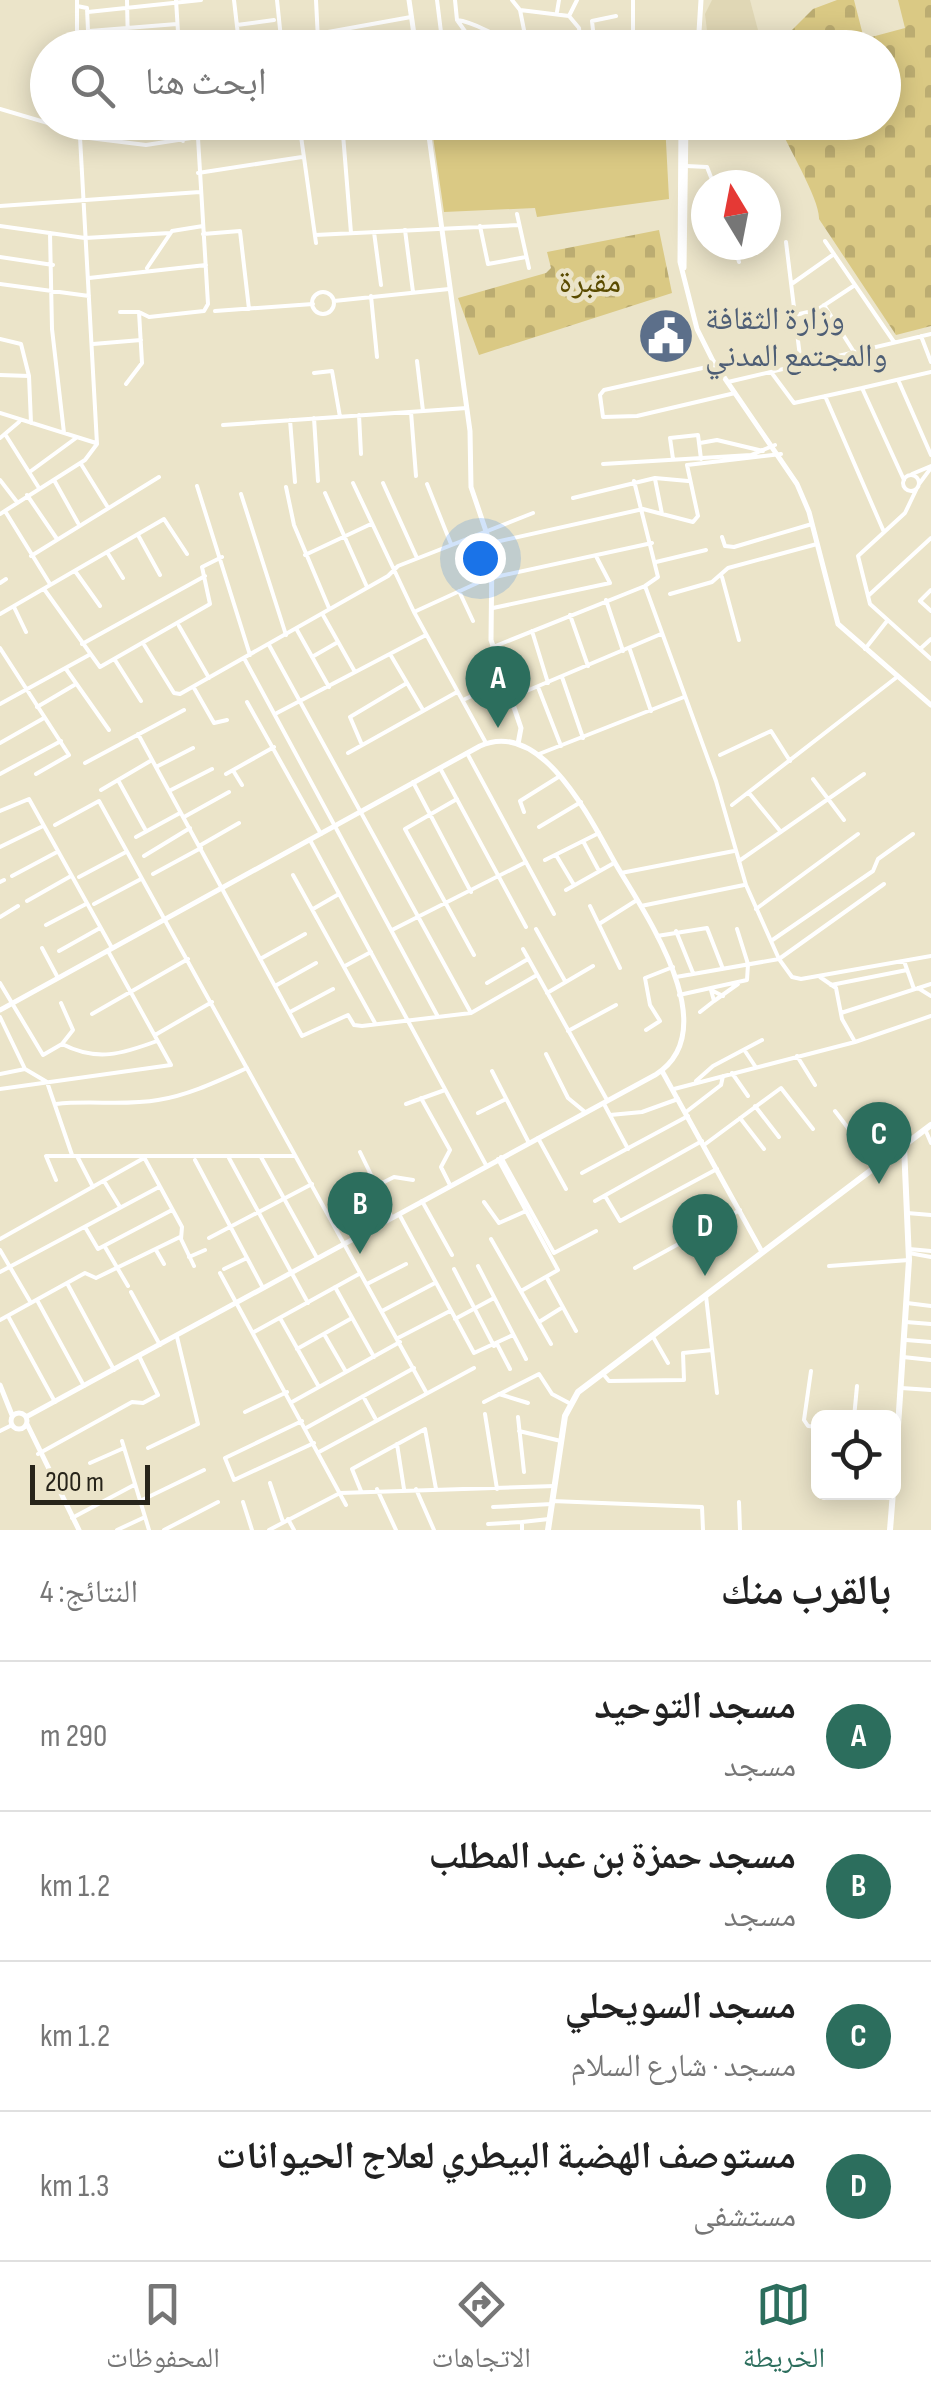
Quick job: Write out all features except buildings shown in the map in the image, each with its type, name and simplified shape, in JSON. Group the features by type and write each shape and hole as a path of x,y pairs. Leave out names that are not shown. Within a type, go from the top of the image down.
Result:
{"main road":[{"path":"548,1530 569,1403 603,1372 928,1127"},
{"path":"898,1410 909,1254 904,1145"},
{"path":"890,1530 892,1500"}],"street":[{"path":"126,0 128,28"},
{"path":"88,12 200,0"},
{"path":"234,0 238,30"},
{"path":"277,0 280,30"},
{"path":"316,0 318,30"},
{"path":"409,0 414,30"},
{"path":"437,0 438,30"},
{"path":"455,0 457,20 463,30"},
{"path":"512,0 520,10 522,30"},
{"path":"557,12 559,0"},
{"path":"568,16 577,0"},
{"path":"632,30 633,0"},
{"path":"697,30 700,0"},
{"path":"176,2 177,30"},
{"path":"77,30 77,3 86,6 88,30"},
{"path":"520,10 557,12 568,16 577,30"},
{"path":"593,30 593,20 616,16"},
{"path":"351,30 412,17"},
{"path":"237,25 274,20"},
{"path":"457,20 476,22 487,30"},
{"path":"101,30 177,24"},
{"path":"0,109 30,119"},
{"path":"51,585 2,513 80,463 97,444 78,140"},
{"path":"99,140 130,146 188,140"},
{"path":"120,312 155,317 204,310 208,304 198,140"},
{"path":"300,140 316,242"},
{"path":"343,140 351,233"},
{"path":"430,140 467,408 470,483 491,543 492,644"},
{"path":"682,140 679,208 684,268 697,329 728,382 781,454 812,524 835,617 864,649 931,705"},
{"path":"684,140 684,268"},
{"path":"198,173 304,157"},
{"path":"685,166 708,170"},
{"path":"0,206 200,192"},
{"path":"517,214 529,268"},
{"path":"315,235 519,225"},
{"path":"0,226 85,238 170,234 202,226"},
{"path":"480,226 488,264 526,257"},
{"path":"203,234 234,230 241,234 249,308"},
{"path":"405,230 413,292"},
{"path":"374,232 381,285"},
{"path":"50,234 50,292 64,432"},
{"path":"147,268 170,234"},
{"path":"825,241 894,342"},
{"path":"786,242 801,365"},
{"path":"792,284 834,254"},
{"path":"0,257 53,264"},
{"path":"88,278 147,268 206,265"},
{"path":"790,270 804,274"},
{"path":"0,284 90,296"},
{"path":"795,314 824,305 855,284"},
{"path":"313,304 322,292 334,301 450,289"},
{"path":"371,296 377,357"},
{"path":"216,311 313,304 325,313 334,301"},
{"path":"824,305 854,352"},
{"path":"126,384 141,366 139,312"},
{"path":"728,382 931,334"},
{"path":"921,336 931,362"},
{"path":"0,339 19,341 29,376 31,423"},
{"path":"93,344 140,340"},
{"path":"416,362 423,410"},
{"path":"716,364 601,391 602,417 636,416 736,393"},
{"path":"314,373 332,371 340,417"},
{"path":"771,372 792,403 931,372"},
{"path":"0,375 29,376"},
{"path":"898,380 931,455"},
{"path":"862,388 910,491 918,486"},
{"path":"825,396 884,532"},
{"path":"223,424 467,408"},
{"path":"411,412 416,476"},
{"path":"0,414 97,444"},
{"path":"359,415 361,454"},
{"path":"314,418 318,481"},
{"path":"22,420 2,436 32,471 39,488"},
{"path":"290,420 296,482"},
{"path":"673,460 674,435 696,433 701,459"},
{"path":"32,471 77,437"},
{"path":"700,443 717,440 766,452"},
{"path":"603,464 766,452 775,445"},
{"path":"491,543 644,509 696,520 687,465 781,454"},
{"path":"80,463 108,506"},
{"path":"906,480 931,467"},
{"path":"931,467 910,504 858,556 867,596 887,621 931,659"},
{"path":"31,556 159,477"},
{"path":"655,478 662,514"},
{"path":"0,480 17,502"},
{"path":"54,480 79,524"},
{"path":"906,480 918,486"},
{"path":"906,480 910,504"},
{"path":"573,498 634,481 688,481"},
{"path":"492,644 644,586 658,577 634,481"},
{"path":"353,483 414,612 486,743"},
{"path":"383,483 417,558"},
{"path":"427,484 451,544"},
{"path":"197,486 222,557 247,657 438,1017"},
{"path":"286,487 305,554 329,608"},
{"path":"325,493 367,587"},
{"path":"240,494 286,635"},
{"path":"27,495 57,539"},
{"path":"143,643 174,693 194,687 417,558 533,513"},
{"path":"0,614 164,518 188,554"},
{"path":"305,554 372,524"},
{"path":"722,537 725,546 734,547 812,524"},
{"path":"137,534 160,574"},
{"path":"867,596 931,538"},
{"path":"414,612 492,578 652,544"},
{"path":"670,594 722,575 728,568 818,544"},
{"path":"656,562 706,550"},
{"path":"107,552 123,578"},
{"path":"44,589 100,667 210,604 202,567 222,557"},
{"path":"493,608 610,584 597,558"},
{"path":"75,570 100,606"},
{"path":"722,575 738,640"},
{"path":"82,644 205,576"},
{"path":"492,578 492,644 521,728 517,744"},
{"path":"0,583 6,579"},
{"path":"644,586 716,780 746,885 780,959 794,978 820,977 931,956"},
{"path":"931,590 920,601 931,611"},
{"path":"459,591 473,621"},
{"path":"606,600 651,711"},
{"path":"14,607 26,632"},
{"path":"322,614 355,672"},
{"path":"570,615 588,666"},
{"path":"864,649 887,621"},
{"path":"178,624 208,678"},
{"path":"296,630 330,686"},
{"path":"532,631 548,683"},
{"path":"274,714 426,634"},
{"path":"510,698 661,634"},
{"path":"920,649 931,638"},
{"path":"312,657 338,642"},
{"path":"269,646 303,701 471,1013"},
{"path":"0,648 69,756 36,774"},
{"path":"390,654 424,711"},
{"path":"0,704 89,655"},
{"path":"115,660 141,701"},
{"path":"66,669 109,730"},
{"path":"732,805 897,677"},
{"path":"562,678 584,738"},
{"path":"463,700 504,680"},
{"path":"362,745 350,717 407,683"},
{"path":"37,707 76,684"},
{"path":"194,687 214,724 226,720"},
{"path":"538,687 560,746"},
{"path":"348,753 458,692"},
{"path":"536,756 684,698"},
{"path":"247,702 275,746 320,834"},
{"path":"86,763 184,710"},
{"path":"0,744 44,718"},
{"path":"720,755 770,730 790,761"},
{"path":"138,734 302,1036 348,1015 354,1024 471,1013 537,975"},
{"path":"0,773 61,741"},
{"path":"0,1432 662,1071 678,1052 682,1034 673,967 581,802 560,776 517,744 486,743 11,1004 0,1014 25,1069 47,1082 75,1156 93,1187"},
{"path":"226,774 275,746"},
{"path":"156,767 193,748"},
{"path":"467,753 554,914"},
{"path":"101,790 152,760"},
{"path":"170,792 212,768"},
{"path":"440,768 526,927"},
{"path":"233,770 242,786"},
{"path":"739,862 864,774"},
{"path":"524,812 520,805 524,796 560,776"},
{"path":"813,779 844,820"},
{"path":"118,780 146,832"},
{"path":"414,782 471,892"},
{"path":"136,837 229,792"},
{"path":"750,793 782,832"},
{"path":"0,811 26,798 100,928 170,1066 0,1089"},
{"path":"457,799 405,829 474,955"},
{"path":"56,825 100,801 426,1392"},
{"path":"538,826 581,802"},
{"path":"152,874 239,823"},
{"path":"0,847 43,826"},
{"path":"144,856 190,828"},
{"path":"546,860 598,834"},
{"path":"756,909 858,834"},
{"path":"771,941 873,871 878,859 913,834"},
{"path":"310,840 486,1166"},
{"path":"583,840 599,871"},
{"path":"621,873 735,851"},
{"path":"12,876 57,852"},
{"path":"78,877 126,852"},
{"path":"556,854 574,886"},
{"path":"392,930 526,862"},
{"path":"566,890 615,862"},
{"path":"293,874 376,1023"},
{"path":"27,901 70,876"},
{"path":"94,904 141,878"},
{"path":"676,977 780,959 884,884"},
{"path":"599,924 639,903 746,885"},
{"path":"313,909 340,894"},
{"path":"46,926 86,903"},
{"path":"0,917 18,906"},
{"path":"590,906 620,968"},
{"path":"59,951 100,928"},
{"path":"536,928 565,982"},
{"path":"658,936 707,928 721,969 721,985"},
{"path":"679,995 747,980 748,964 737,929"},
{"path":"676,932 693,974"},
{"path":"260,959 305,934"},
{"path":"42,948 58,978"},
{"path":"523,949 628,1148"},
{"path":"345,966 371,952"},
{"path":"487,983 528,958"},
{"path":"92,1014 188,959"},
{"path":"904,960 916,988 931,996"},
{"path":"275,986 316,962"},
{"path":"546,993 593,966"},
{"path":"646,1030 660,1021 650,1005 645,978 673,967"},
{"path":"832,984 907,970"},
{"path":"820,977 836,988 841,1013 855,1042"},
{"path":"700,1012 740,982"},
{"path":"0,983 38,1052 49,1054 74,1030 62,1003"},
{"path":"841,1013 931,984"},
{"path":"290,1012 333,989"},
{"path":"711,990 723,996"},
{"path":"711,990 714,1002"},
{"path":"62,1044 89,1056 109,1056 156,1039 212,1002"},
{"path":"568,1030 616,1005"},
{"path":"674,1089 855,1042 931,1016"},
{"path":"692,1084 713,1066 762,1040"},
{"path":"745,1051 754,1066"},
{"path":"546,1054 568,1098 585,1112"},
{"path":"796,1056 816,1085"},
{"path":"56,1104 98,1099 155,1101 184,1095 246,1068"},
{"path":"0,1074 25,1069"},
{"path":"492,1071 529,1142"},
{"path":"662,1071 763,1254"},
{"path":"732,1073 748,1096"},
{"path":"582,1173 687,1114 720,1085 723,1076"},
{"path":"595,1201 702,1143 782,1088 813,1129"},
{"path":"406,1104 445,1090"},
{"path":"421,1098 450,1150 441,1167 450,1185"},
{"path":"610,1115 642,1112 679,1098"},
{"path":"478,1113 506,1099"},
{"path":"755,1106 779,1137"},
{"path":"835,1111 877,1166"},
{"path":"740,1118 764,1149"},
{"path":"928,1127 931,1143"},
{"path":"538,1138 566,1189"},
{"path":"360,1152 377,1189 475,1354 513,1335"},
{"path":"56,1180 45,1156 295,1156"},
{"path":"0,1239 145,1157"},
{"path":"145,1157 183,1229 180,1238 194,1266"},
{"path":"261,1157 317,1259"},
{"path":"194,1158 263,1288"},
{"path":"229,1158 308,1302"},
{"path":"500,1158 558,1270 522,1292"},
{"path":"500,1158 552,1251 556,1253 596,1231"},
{"path":"605,1196 620,1221 718,1169"},
{"path":"331,1217 394,1177 412,1180"},
{"path":"104,1181 120,1207"},
{"path":"209,1238 312,1184"},
{"path":"0,1272 159,1187"},
{"path":"422,1201 452,1255"},
{"path":"484,1202 498,1223 526,1212"},
{"path":"84,1226 96,1249 172,1210"},
{"path":"636,1268 740,1210"},
{"path":"907,1213 931,1215"},
{"path":"0,1320 87,1272 96,1278 180,1238"},
{"path":"492,1239 551,1344"},
{"path":"105,1247 160,1344"},
{"path":"0,1250 31,1303"},
{"path":"156,1250 164,1264"},
{"path":"189,1257 204,1250"},
{"path":"829,1266 931,1254"},
{"path":"247,1258 222,1271 346,1505"},
{"path":"367,1284 406,1264"},
{"path":"478,1266 526,1359"},
{"path":"454,1269 510,1369"},
{"path":"254,1332 361,1272"},
{"path":"547,1278 576,1330"},
{"path":"67,1283 114,1370"},
{"path":"382,1311 435,1283"},
{"path":"335,1287 374,1357"},
{"path":"706,1296 717,1394"},
{"path":"455,1320 494,1298"},
{"path":"37,1300 84,1386"},
{"path":"907,1303 931,1306"},
{"path":"538,1322 563,1307"},
{"path":"292,1402 450,1311"},
{"path":"8,1316 55,1402"},
{"path":"280,1318 319,1387"},
{"path":"297,1349 352,1318"},
{"path":"906,1322 931,1324"},
{"path":"324,1334 346,1372"},
{"path":"148,1448 198,1424 176,1335"},
{"path":"652,1335 668,1363"},
{"path":"904,1340 931,1342"},
{"path":"603,1372 609,1381 684,1380 683,1353 712,1350"},
{"path":"38,1454 132,1402 158,1396 139,1356"},
{"path":"903,1358 931,1360"},
{"path":"306,1428 414,1368"},
{"path":"319,1452 474,1368"},
{"path":"811,1371 804,1420 811,1426"},
{"path":"484,1402 540,1374 552,1394 569,1403"},
{"path":"0,1386 79,1530"},
{"path":"855,1410 857,1386"},
{"path":"901,1388 931,1390"},
{"path":"245,1412 286,1392"},
{"path":"499,1394 528,1403"},
{"path":"363,1396 376,1420"},
{"path":"485,1414 496,1490"},
{"path":"518,1417 524,1472"},
{"path":"16,1421 27,1420"},
{"path":"27,1420 33,1444"},
{"path":"302,1421 226,1458 234,1480 314,1443"},
{"path":"362,1490 352,1469 427,1430 436,1489"},
{"path":"519,1431 561,1441"},
{"path":"122,1441 150,1530"},
{"path":"397,1444 404,1489"},
{"path":"90,1463 124,1448"},
{"path":"140,1501 204,1470"},
{"path":"270,1483 285,1521 294,1530"},
{"path":"72,1518 135,1485"},
{"path":"269,1530 340,1493 554,1486"},
{"path":"416,1488 434,1530"},
{"path":"377,1489 396,1530"},
{"path":"164,1530 218,1502"},
{"path":"243,1502 252,1530"},
{"path":"740,1502 740,1530"},
{"path":"493,1508 552,1503 702,1507 703,1530"},
{"path":"117,1530 145,1517"},
{"path":"488,1524 550,1519"},
{"path":"522,1522 522,1530"}],"shaded area":[{"path":"712,0 750,0 758,30 707,30 705,14"}],"green space":[{"path":"837,0 854,0 862,30 792,30 813,9"},
{"path":"898,0 931,0 931,326 896,335 819,219 809,186 786,140 901,140 901,30 898,30 905,28"},
{"path":"433,140 666,140 669,199 537,217 535,208 444,212"},
{"name":"مقبرة","path":"659,230 672,293 479,355 458,298 546,273 551,268 547,252"}],"place":[{"name":"وزارة الثقافة والمجتمع المدني","path":"666,336"},
{"name":"مسجد التوحيد","path":"498,728"},
{"name":"مسجد السويحلي","path":"879,1184"},
{"name":"مسجد حمزة بن عبد المطلب","path":"360,1254"},
{"name":"مستوصف الهضبة البيطري لعلاج الحيوانات","path":"705,1276"}]}
